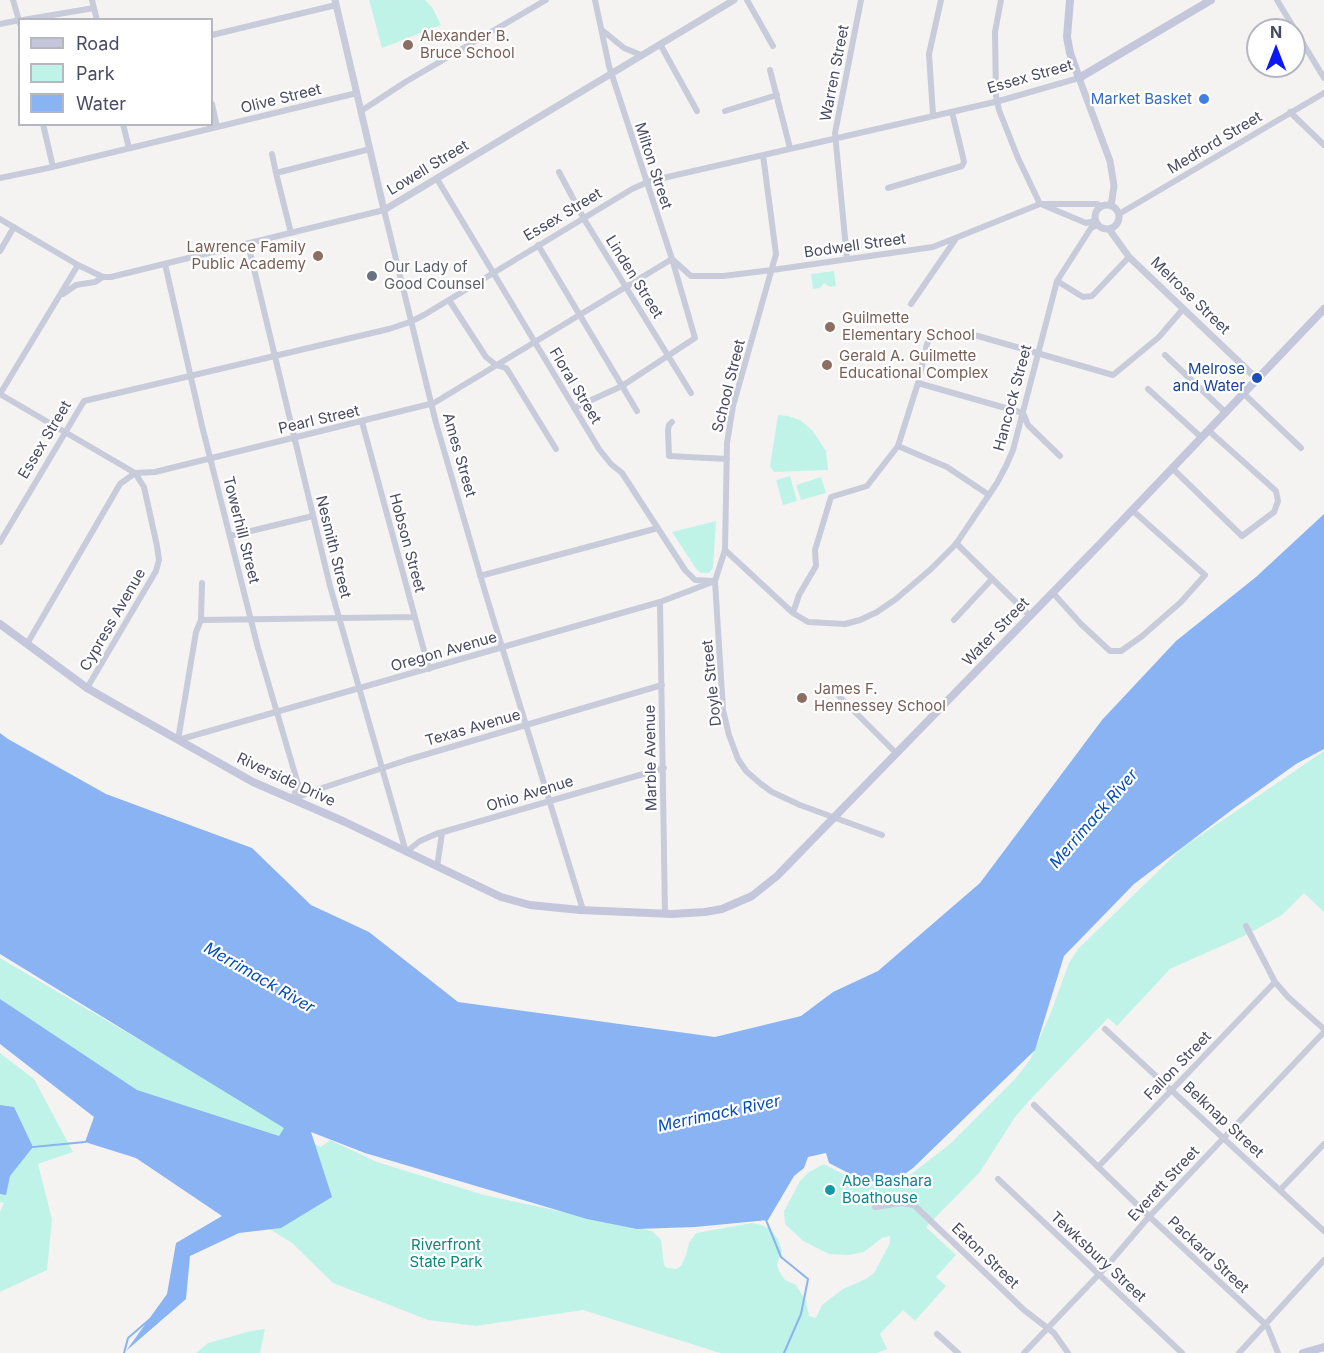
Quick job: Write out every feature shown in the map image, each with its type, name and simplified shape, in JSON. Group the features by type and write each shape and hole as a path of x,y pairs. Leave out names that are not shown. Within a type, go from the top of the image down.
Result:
{"main road":[{"path":"1070,0 1067,37 1079,78"},
{"name":"Essex Street","path":"1079,78 1211,0"},
{"name":"Water Street","path":"583,910 665,914 713,911 752,896 777,876 1053,593 1324,309"},
{"name":"Riverside Drive","path":"0,624 87,687 253,782 501,897 530,905 583,910"},
{"path":"1304,1353 1324,1347"}],"street":[{"path":"13,0 19,18"},
{"path":"92,0 96,18"},
{"path":"361,111 407,81 546,0"},
{"name":"Milton Street","path":"595,0 611,73 672,259 695,338 669,356"},
{"name":"Lowell Street","path":"57,301 76,285 95,282 103,277 111,277 384,210 734,0"},
{"path":"747,0 773,46"},
{"name":"Warren Street","path":"847,259 835,132 861,0"},
{"path":"933,115 929,54 941,0"},
{"path":"1001,0 995,32 997,101 1018,158 1040,204 1086,223 1096,223"},
{"path":"1277,0 1324,78"},
{"path":"213,35 336,2"},
{"name":"Ames Street","path":"336,2 431,404 480,576 583,910"},
{"path":"37,18 94,8"},
{"path":"0,24 18,21"},
{"path":"601,30 624,48 641,55"},
{"path":"660,44 696,111"},
{"path":"770,70 789,148"},
{"path":"1079,78 1110,161 1114,186 1112,206 1119,214 1118,222 1109,230 1102,229 1096,223 1095,213 1102,206 1112,206"},
{"name":"Essex Street","path":"0,542 84,401 389,329 410,322 646,183 952,112 1079,78"},
{"name":"Olive Street","path":"0,178 357,93"},
{"name":"Medford Street","path":"1119,214 1324,93"},
{"path":"725,111 777,95"},
{"path":"213,109 217,127"},
{"path":"888,188 962,166 964,162 952,112"},
{"path":"1290,112 1324,145"},
{"path":"43,126 53,167"},
{"path":"124,126 129,148"},
{"path":"276,173 370,149"},
{"path":"272,154 291,233"},
{"name":"School Street","path":"715,581 725,550 727,443 733,406 776,254 763,155"},
{"name":"Linden Street","path":"559,172 584,219 691,393"},
{"name":"Floral Street","path":"437,179 599,449 622,473 686,570 695,580 715,581"},
{"name":"Bodwell Street","path":"672,259 691,276 723,276 772,270 933,247 1040,204 1097,204 1102,206"},
{"path":"0,219 78,265 103,277"},
{"name":"Hancock Street","path":"725,550 793,613 808,622 845,624 877,612 896,599 956,543 997,483 1013,450 1057,280 1096,223"},
{"path":"0,251 14,227"},
{"name":"Melrose Street","path":"1109,230 1129,256 1257,379"},
{"path":"911,303 955,239"},
{"name":"Nesmith Street","path":"248,244 339,618 406,852"},
{"path":"538,245 637,411"},
{"path":"1057,280 1083,297 1092,296 1129,256"},
{"name":"Pearl Street","path":"135,473 155,472 431,404 672,259"},
{"name":"Towerhill Street","path":"165,264 250,618 298,784 293,799"},
{"name":"Lowell Street","path":"0,394 78,265"},
{"path":"448,300 486,357 496,365 506,368 556,449"},
{"path":"793,613 816,566 815,550 831,498 867,486 898,446 918,383 927,344 932,334 941,332 978,336 1113,375 1159,337 1183,309"},
{"path":"1165,354 1225,412"},
{"path":"574,408 622,386 669,356"},
{"path":"918,383 1023,413 1028,425 1060,456"},
{"path":"1148,389 1201,437"},
{"path":"1243,393 1301,448"},
{"path":"0,394 135,473 120,484 27,644"},
{"name":"Hobson Street","path":"362,422 429,669"},
{"path":"672,422 668,430 669,456 727,459"},
{"path":"1172,468 1242,536 1274,512 1278,501 1276,491 1208,430"},
{"path":"898,446 946,467 989,495"},
{"name":"Cypress Avenue","path":"87,687 150,582 159,560 144,487 135,473"},
{"path":"1053,593 1104,646 1110,651 1121,651 1160,622 1205,575 1132,510"},
{"path":"230,536 313,516"},
{"path":"480,576 658,528"},
{"path":"956,543 1030,616"},
{"path":"954,620 992,579"},
{"name":"Oregon Avenue","path":"178,740 660,602 715,581"},
{"name":"Doyle Street","path":"715,581 723,710 738,759 746,771 772,792 882,835"},
{"path":"178,740 196,632 201,620 202,583"},
{"name":"Marble Avenue","path":"660,602 665,914"},
{"path":"201,620 414,617"},
{"name":"Texas Avenue","path":"293,799 381,768 662,685"},
{"path":"839,696 896,753"},
{"name":"Ohio Avenue","path":"406,852 420,841 442,833 664,768"},
{"path":"437,867 442,833"},
{"path":"1246,926 1275,982 1324,1031"},
{"name":"Fallon Street","path":"1098,1167 1275,982"},
{"name":"Belknap Street","path":"1105,1029 1173,1089 1324,1231"},
{"name":"Everett Street","path":"1024,1353 1099,1274 1149,1216 1324,1031"},
{"name":"Packard Street","path":"1034,1105 1265,1324 1278,1353"},
{"path":"1280,1190 1324,1144"},
{"name":"Tewksbury Street","path":"998,1179 1182,1353"},
{"name":"Eaton Street","path":"875,1208 902,1203 914,1205 1024,1310 1054,1333 1068,1353"},
{"path":"1239,1353 1324,1260"},
{"path":"937,1334 958,1353"}],"green space":[{"path":"369,0 425,0 432,7 441,25 382,48"},
{"path":"834,271 836,286 830,287 824,283 820,288 813,289 811,274"},
{"path":"778,415 800,420 813,431 826,451 828,470 774,472 770,466"},
{"path":"790,476 797,501 783,505 776,480"},
{"path":"821,477 826,493 801,500 796,485"},
{"path":"716,521 713,568 709,573 701,573 672,532"},
{"name":"Riverfront State Park","path":"1324,751 1324,912 1304,893 1282,915 1244,936 1170,969 1117,1026 1108,1018 1015,1117 980,1172 926,1227 956,1255 936,1277 946,1286 915,1321 903,1310 880,1334 887,1349 877,1353 720,1353 583,1310 476,1326 428,1320 333,1283 292,1243 255,1220 0,1039 0,958 259,1110 302,1138 321,1147 330,1140 377,1162 484,1195 652,1231 661,1240 664,1265 667,1268 676,1269 681,1266 689,1243 696,1233 752,1223 762,1225 770,1229 778,1239 782,1251 777,1264 779,1271 785,1280 796,1285 806,1301 809,1316 816,1318 822,1305 843,1289 874,1273 890,1243 890,1236 882,1238 864,1252 849,1255 829,1254 803,1241 785,1224 784,1211 800,1181 809,1172 824,1164 858,1182 883,1187 897,1185 950,1144 1015,1079 1030,1060 1069,963 1078,949 1182,848"},
{"path":"0,1053 34,1079 73,1152 38,1164 52,1219 47,1270 0,1292 0,1212 4,1203 0,1202"},
{"path":"265,1329 260,1353 196,1353 208,1343"}],"water":[{"name":"Merrimack River","path":"1324,514 1324,749 1296,764 1134,884 1064,956 1035,1050 913,1168 889,1185 858,1178 829,1163 826,1153 808,1157 804,1168 794,1176 768,1220 695,1227 637,1229 587,1219 365,1153 311,1132 332,1197 281,1228 239,1233 190,1256 186,1299 126,1351 167,1294 176,1243 222,1216 136,1158 85,1142 94,1117 0,1044 0,999 137,1090 279,1136 284,1128 0,954 0,733 106,794 252,848 311,905 369,932 458,1002 715,1037 801,1016 833,992 878,971 980,883 1102,720 1176,641 1256,577"},
{"path":"0,1105 14,1107 33,1147 10,1176 6,1195 0,1194"}],"waterway":[{"path":"33,1147 85,1142"},
{"path":"766,1220 781,1257 808,1279 801,1314 784,1353"},
{"path":"124,1353 128,1338 150,1319"}],"place":[{"name":"Alexander B. Bruce School","path":"408,45"},
{"name":"Market Basket","path":"1204,99"},
{"name":"Lawrence Family Public Academy","path":"318,256"},
{"name":"Our Lady of Good Counsel","path":"372,276"},
{"name":"Guilmette Elementary School","path":"830,327"},
{"name":"Gerald A. Guilmette Educational Complex","path":"827,365"},
{"name":"Melrose and Water","path":"1257,378"},
{"name":"James F. Hennessey School","path":"802,698"},
{"name":"Abe Bashara Boathouse","path":"830,1190"}]}
